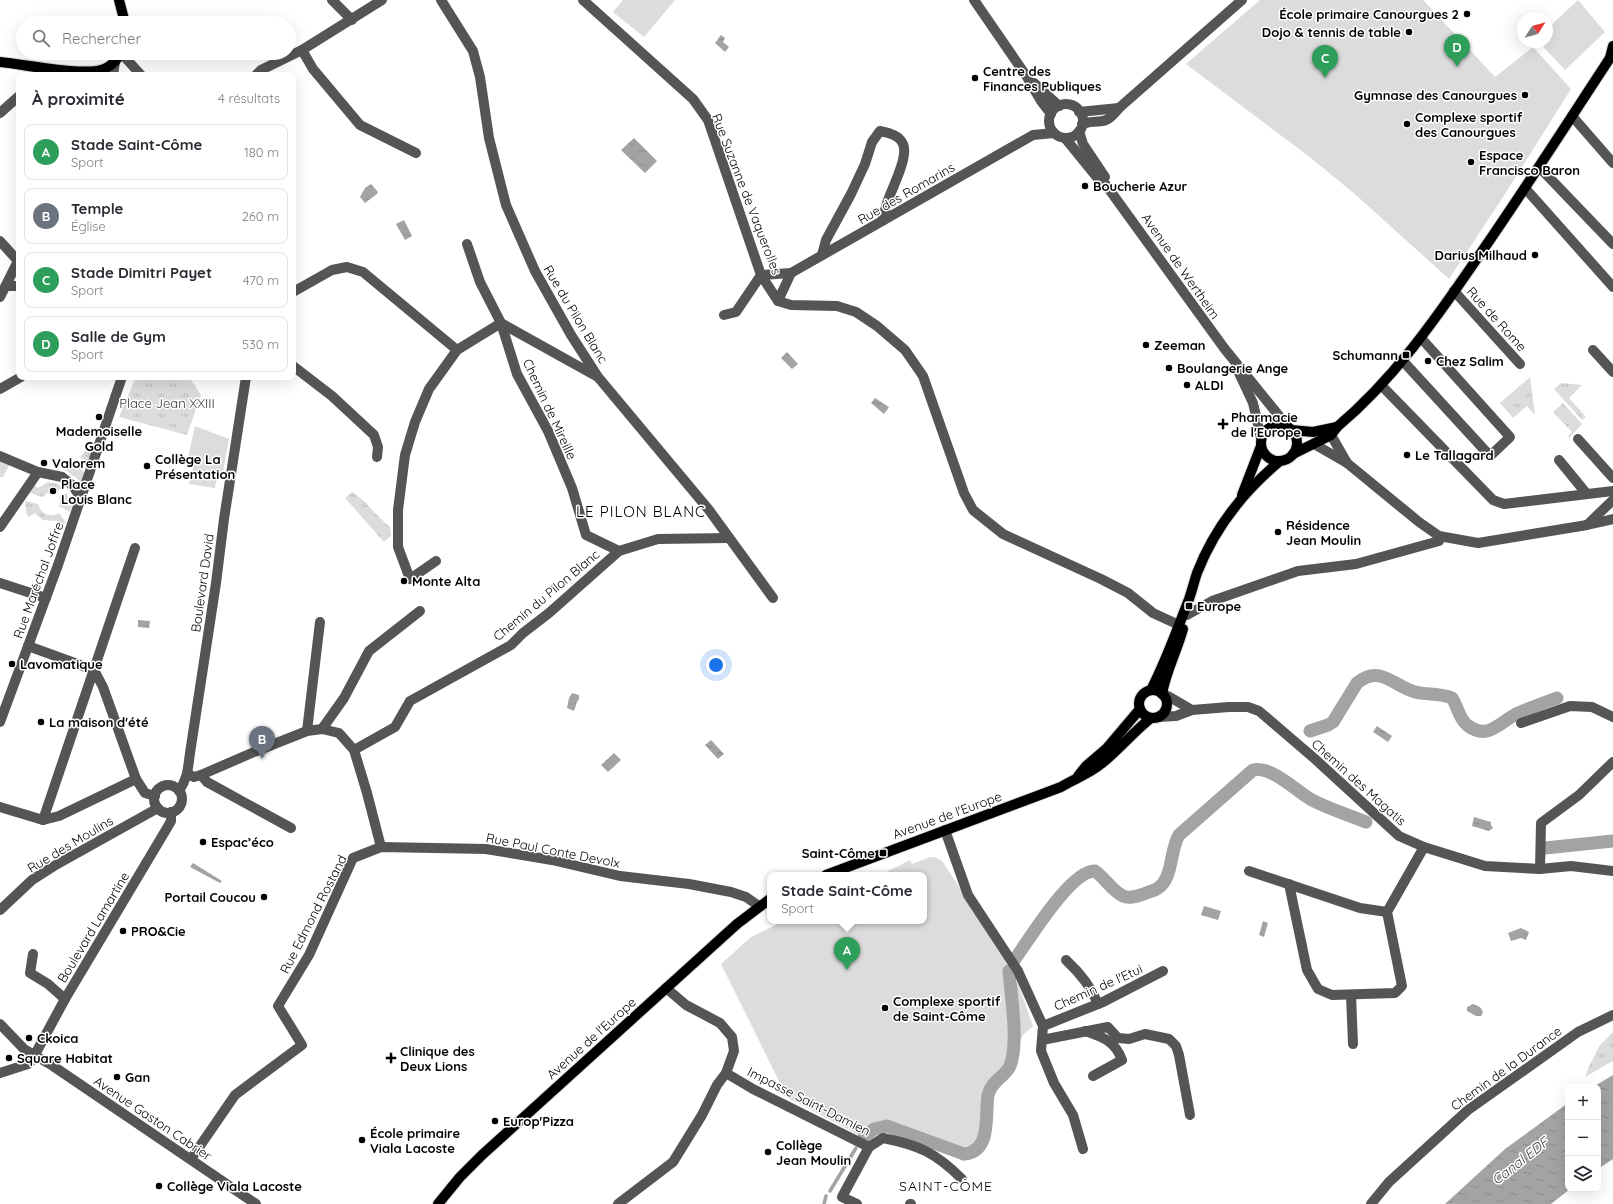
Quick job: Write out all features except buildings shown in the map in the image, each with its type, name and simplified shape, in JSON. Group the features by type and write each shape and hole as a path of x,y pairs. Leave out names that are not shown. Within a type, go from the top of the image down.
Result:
{"main road":[{"path":"119,0 123,16"},
{"path":"1261,442 1266,456 1275,461 1285,460 1334,431 1381,385 1421,338 1525,188 1611,56 1613,46"},
{"path":"0,62 46,72 94,72 106,68 115,62"},
{"path":"1240,499 1267,429 1272,426 1282,425 1289,429 1297,439 1294,454"},
{"path":"1289,429 1313,432 1334,431"},
{"path":"1151,690 1179,625 1197,573 1208,548 1240,499 1280,461"},
{"path":"1163,694 1164,683 1178,647 1187,615 1188,600"},
{"path":"1151,690 1155,690 1163,694 1166,699 1166,708 1162,714 1155,718 1144,715 1139,705 1140,697 1151,690"},
{"name":"Avenue de l'Europe","path":"1077,778 1086,766 1107,748 1140,709"},
{"name":"Avenue de l'Europe","path":"834,872 1061,787 1100,765 1123,744 1134,731 1155,718"},
{"name":"Avenue de l'Europe","path":"438,1204 460,1177 482,1155 737,924 767,901"}],"street":[{"path":"332,0 352,20"},
{"path":"296,53 352,20 382,0"},
{"name":"Rue du Pilon Blanc","path":"441,0 472,51 480,77 489,138 506,205 535,270 571,335 598,377 709,510 773,598"},
{"name":"Rue Suzanne de Vaquerolles","path":"583,0 693,99 708,120 762,275 778,301"},
{"path":"974,0 1027,77 1050,116 1051,128 1054,133 1065,138 1075,135 1089,122 1103,122 1110,120 1120,108 1242,0"},
{"path":"302,50 313,69 360,125 416,153"},
{"path":"127,60 138,72"},
{"path":"259,72 283,60"},
{"path":"113,72 115,62"},
{"path":"1027,77 1060,106"},
{"path":"0,113 16,99"},
{"path":"1050,116 1060,106 1070,105 1080,112 1120,108"},
{"path":"1080,112 1082,120 1081,128"},
{"name":"Rue des Romarins","path":"791,273 1033,135 1050,116"},
{"path":"1572,116 1613,163"},
{"name":"Avenue de Wertheim","path":"1081,128 1084,144 1105,178 1106,185"},
{"path":"822,255 826,240 851,194 865,164 872,142 880,131 894,134 903,144 905,151 901,167 886,203 882,221"},
{"name":"Rue des Romarins","path":"1033,135 1054,133"},
{"name":"Avenue de Wertheim","path":"1065,138 1100,180 1106,185 1234,362 1248,377 1272,410 1289,429"},
{"path":"1539,167 1613,244"},
{"path":"1525,188 1613,287"},
{"path":"0,241 16,258"},
{"name":"Chemin de Mireille","path":"467,244 480,282 502,323 517,374 548,431 572,488 586,535 619,552"},
{"path":"0,297 16,264"},
{"path":"296,290 332,270 347,267 363,272 457,350"},
{"path":"724,315 736,312 762,275 791,273 778,301 791,305 837,306 856,312 877,326 905,350 923,376 964,493 973,510 1004,534 1128,593 1153,613 1179,625"},
{"path":"6,286 16,286"},
{"name":"Rue de Rome","path":"1454,291 1520,364"},
{"path":"436,561 410,579 398,547 398,510 405,455 415,422 429,389 457,350 502,323 598,377"},
{"path":"1402,360 1490,456 1510,438 1421,338"},
{"path":"1592,350 1613,372"},
{"name":"Avenue de Wertheim","path":"1234,362 1253,403 1261,442"},
{"path":"296,368 332,396 374,435 378,448 377,457"},
{"path":"0,389 16,380"},
{"name":"Rue Maréchal Joffre","path":"0,722 46,598 121,380"},
{"name":"Boulevard David","path":"179,790 186,781 188,774 224,519 246,380"},
{"path":"1381,385 1493,500 1504,504 1586,493 1613,491"},
{"path":"1334,431 1346,463"},
{"path":"1578,439 1613,478"},
{"path":"1314,444 1346,463 1419,522 1439,536 1478,543 1587,525 1613,519"},
{"path":"0,456 38,472 62,476 72,485 81,498"},
{"path":"1558,460 1586,493"},
{"path":"0,527 38,472"},
{"path":"1587,525 1613,500"},
{"path":"619,552 658,539 729,538"},
{"path":"1187,615 1212,601 1298,571 1356,564 1439,541"},
{"path":"43,820 136,548"},
{"name":"Chemin du Pilon Blanc","path":"354,750 396,727 410,701 511,645 523,633 549,613 619,552"},
{"path":"0,583 46,598"},
{"path":"322,730 344,698 369,651 420,611"},
{"path":"307,731 320,622"},
{"path":"28,646 94,670 103,687 136,779 145,792 155,796"},
{"path":"1163,694 1192,710"},
{"path":"1521,723 1570,706 1592,707 1613,716"},
{"name":"Chemin des Magatis","path":"1155,718 1176,716 1192,710 1248,707 1260,711 1399,836 1424,847 1486,866 1540,869 1571,866 1613,871"},
{"path":"188,774 194,777 201,775 307,731 322,730 339,733 354,750 381,846"},
{"path":"1540,869 1541,823 1579,795 1613,762"},
{"path":"201,775 207,782 291,828"},
{"path":"0,807 43,820 59,816 136,779"},
{"path":"166,785 174,786 179,790 182,798 177,809 171,812 162,811 158,808 154,800 159,789 166,785"},
{"name":"Rue des Moulins","path":"0,910 32,880 49,869 158,808"},
{"name":"Boulevard Lamartine","path":"35,1055 65,998 112,919 146,866 171,821 171,812"},
{"path":"945,830 968,895 1018,971 1043,1026 1041,1051 1054,1083 1073,1115 1083,1149"},
{"name":"Rue Paul Conte Devolx","path":"381,846 486,849 552,860 620,876 689,884 731,892 746,897 759,906"},
{"name":"Rue Edmond Rostand","path":"190,1159 235,1095 302,1045 278,1006 309,955 353,858 381,846"},
{"path":"1289,884 1307,970 1318,989 1332,995 1395,993 1402,986 1387,912 1424,847"},
{"path":"1249,871 1360,908 1387,912"},
{"path":"33,954 30,973 48,984 65,998"},
{"path":"1066,960 1084,978 1095,995 1098,1004"},
{"name":"Chemin de l'Etui","path":"1043,1026 1098,1004 1163,971"},
{"path":"618,1204 673,1162 702,1115 717,1085 726,1074 734,1051 732,1037 720,1024 686,1005 666,988"},
{"path":"1351,995 1353,1044"},
{"name":"Chemin de la Durance","path":"1372,1204 1389,1182 1468,1110 1578,1032 1613,1015"},
{"name":"Avenue Gaston Cabrier","path":"0,1024 24,1049 256,1204"},
{"path":"1042,1040 1108,1027 1118,1038 1129,1038 1145,1034 1169,1039 1178,1050 1190,1115"},
{"path":"1085,1031 1103,1038 1118,1049 1122,1060 1092,1076"},
{"path":"0,1073 28,1064 35,1055"},
{"name":"Impasse Saint-Damien","path":"726,1074 753,1089 869,1146 883,1138 922,1149 939,1158 962,1179"},
{"path":"857,1204 842,1197 869,1146"}],"green space":[{"path":"623,0 675,0 644,37 613,12"},
{"name":"Complexe sportif des Canourgues","path":"1260,0 1423,0 1495,77 1532,48 1534,48 1571,89 1449,279 1357,196 1311,158 1186,64"},
{"path":"1578,0 1605,32 1565,70 1545,48 1553,48 1553,23"},
{"path":"1530,377 1535,415 1527,406 1513,418 1500,403"},
{"name":"Place Jean XXIII","path":"135,380 191,380 201,395 187,435 119,417"},
{"path":"1561,383 1582,385 1569,398 1586,417 1582,420 1554,389"},
{"path":"1563,403 1582,424 1569,438 1568,436 1572,432 1553,412"},
{"path":"195,426 229,439 223,472 218,471 215,488 189,484 193,468 186,466"},
{"path":"89,447 93,451 88,464 80,457"},
{"path":"0,460 10,464 3,477 0,477"},
{"path":"73,462 85,473 81,482 63,468"},
{"path":"48,482 58,484 62,487 55,494 47,493 42,497 30,493 34,485 38,488"},
{"path":"352,492 390,527 391,536 384,542 345,498"},
{"path":"67,493 68,505 72,506 70,512 59,506 59,497"},
{"path":"25,501 38,504 41,510 46,514 52,515 59,513 66,523 60,526 57,521 43,520 35,513 28,517"},
{"name":"Complexe sportif de Saint-Côme","path":"930,857 935,857 942,861 1004,955 1012,976 1019,986 1033,1026 1023,1035 1015,1052 1015,1061 1010,1075 998,1083 988,1126 984,1136 972,1154 963,1162 955,1155 892,1131 884,1130 877,1132 866,1139 783,1095 778,1087 781,1085 721,964 751,937 778,924 927,924 927,872 886,872 910,860 912,864"},
{"path":"1613,1032 1613,1061 1585,1077 1600,1045"}],"water":[{"path":"721,35 725,38 723,42 729,47 725,52 715,43"},
{"path":"634,138 657,161 645,173 621,150"},
{"path":"371,184 378,192 365,203 360,197 365,188"},
{"path":"404,220 412,236 405,240 396,224"},
{"path":"787,352 798,364 792,369 781,358"},
{"path":"875,398 889,407 884,414 871,403"},
{"path":"138,620 150,621 149,628 138,627"},
{"path":"572,693 579,695 574,711 567,708 569,698"},
{"path":"1377,726 1392,736 1388,742 1373,732"},
{"path":"711,740 724,754 718,759 705,745"},
{"path":"614,753 621,760 608,772 601,765"},
{"path":"1474,817 1491,822 1493,828 1489,831 1472,826"},
{"path":"193,863 222,881 220,883 190,867"},
{"path":"1204,906 1221,911 1218,920 1201,915"},
{"path":"1263,921 1268,923 1264,937 1259,935"},
{"path":"1521,928 1529,932 1526,940 1521,938 1511,941 1508,933"},
{"path":"1473,1004 1482,1009 1483,1013 1481,1016 1476,1016 1467,1011 1467,1007"},
{"path":"1613,1075 1613,1159 1601,1167 1601,1084 1598,1084"},
{"name":"Canal EDF","path":"1565,1105 1566,1192 1551,1204 1445,1204 1505,1149"}],"waterway":[{"path":"1310,731 1333,722 1357,683 1365,678 1373,676 1386,678 1415,692 1443,695 1452,698 1464,722 1474,729 1481,731 1493,729 1516,714 1557,698"},
{"path":"1015,959 1063,893 1085,874 1095,871 1115,891 1125,897 1139,896 1158,888 1163,884 1169,871 1174,848 1179,835 1253,770 1260,770 1276,775 1312,800 1366,822"},
{"path":"1545,848 1613,841"},
{"path":"864,1137 874,1129 887,1126 964,1154 973,1152 979,1147 985,1131 988,1095 992,1086 1008,1070 1013,1057 1014,1019 1009,971"},
{"path":"830,1191 856,1148"},
{"path":"824,1204 826,1196"}],"place":[{"name":"École primaire Canourgues 2","path":"1467,14"},
{"name":"Dojo & tennis de table","path":"1409,32"},
{"name":"Salle de Gym","path":"1457,67"},
{"name":"Centre des Finances Publiques","path":"975,78"},
{"name":"Stade Dimitri Payet","path":"1325,78"},
{"name":"Gymnase des Canourgues","path":"1525,95"},
{"name":"Complexe sportif des Canourgues","path":"1407,124"},
{"name":"Espace Francisco Baron","path":"1471,162"},
{"name":"Boucherie Azur","path":"1085,186"},
{"name":"Darius Milhaud","path":"1535,255"},
{"name":"Zeeman","path":"1146,345"},
{"name":"Schumann","path":"1406,355"},
{"name":"Chez Salim","path":"1428,361"},
{"name":"Boulangerie Ange","path":"1169,368"},
{"name":"ALDI","path":"1187,385"},
{"name":"Mademoiselle Gold","path":"99,417"},
{"name":"Pharmacie de l'Europe","path":"1223,424"},
{"name":"Le Tallagard","path":"1407,455"},
{"name":"Valorem","path":"44,463"},
{"name":"Collège La Présentation","path":"147,466"},
{"name":"Place Louis Blanc","path":"53,491"},
{"name":"Résidence Jean Moulin","path":"1278,532"},
{"name":"Monte Alta","path":"404,581"},
{"name":"Europe","path":"1189,606"},
{"name":"Lavomatique","path":"12,664"},
{"name":"La maison d'été","path":"41,722"},
{"name":"Temple","path":"262,759"},
{"name":"Espac’éco","path":"203,842"},
{"name":"Saint-Côme","path":"883,853"},
{"name":"Portail Coucou","path":"264,897"},
{"name":"PRO&Cie","path":"123,931"},
{"name":"Stade Saint-Côme","path":"847,970"},
{"name":"Complexe sportif de Saint-Côme","path":"885,1008"},
{"name":"Ckoica","path":"29,1038"},
{"name":"Square Habitat","path":"9,1058"},
{"name":"Clinique des Deux Lions","path":"391,1058"},
{"name":"Gan","path":"117,1077"},
{"name":"Europ'Pizza","path":"495,1121"},
{"name":"École primaire Viala Lacoste","path":"362,1140"},
{"name":"Collège Jean Moulin","path":"768,1152"},
{"name":"Collège Viala Lacoste","path":"159,1186"}],"district":[{"name":"LE PILON BLANC","path":"641,512"},
{"name":"SAINT-CÔME","path":"946,1186"}]}
